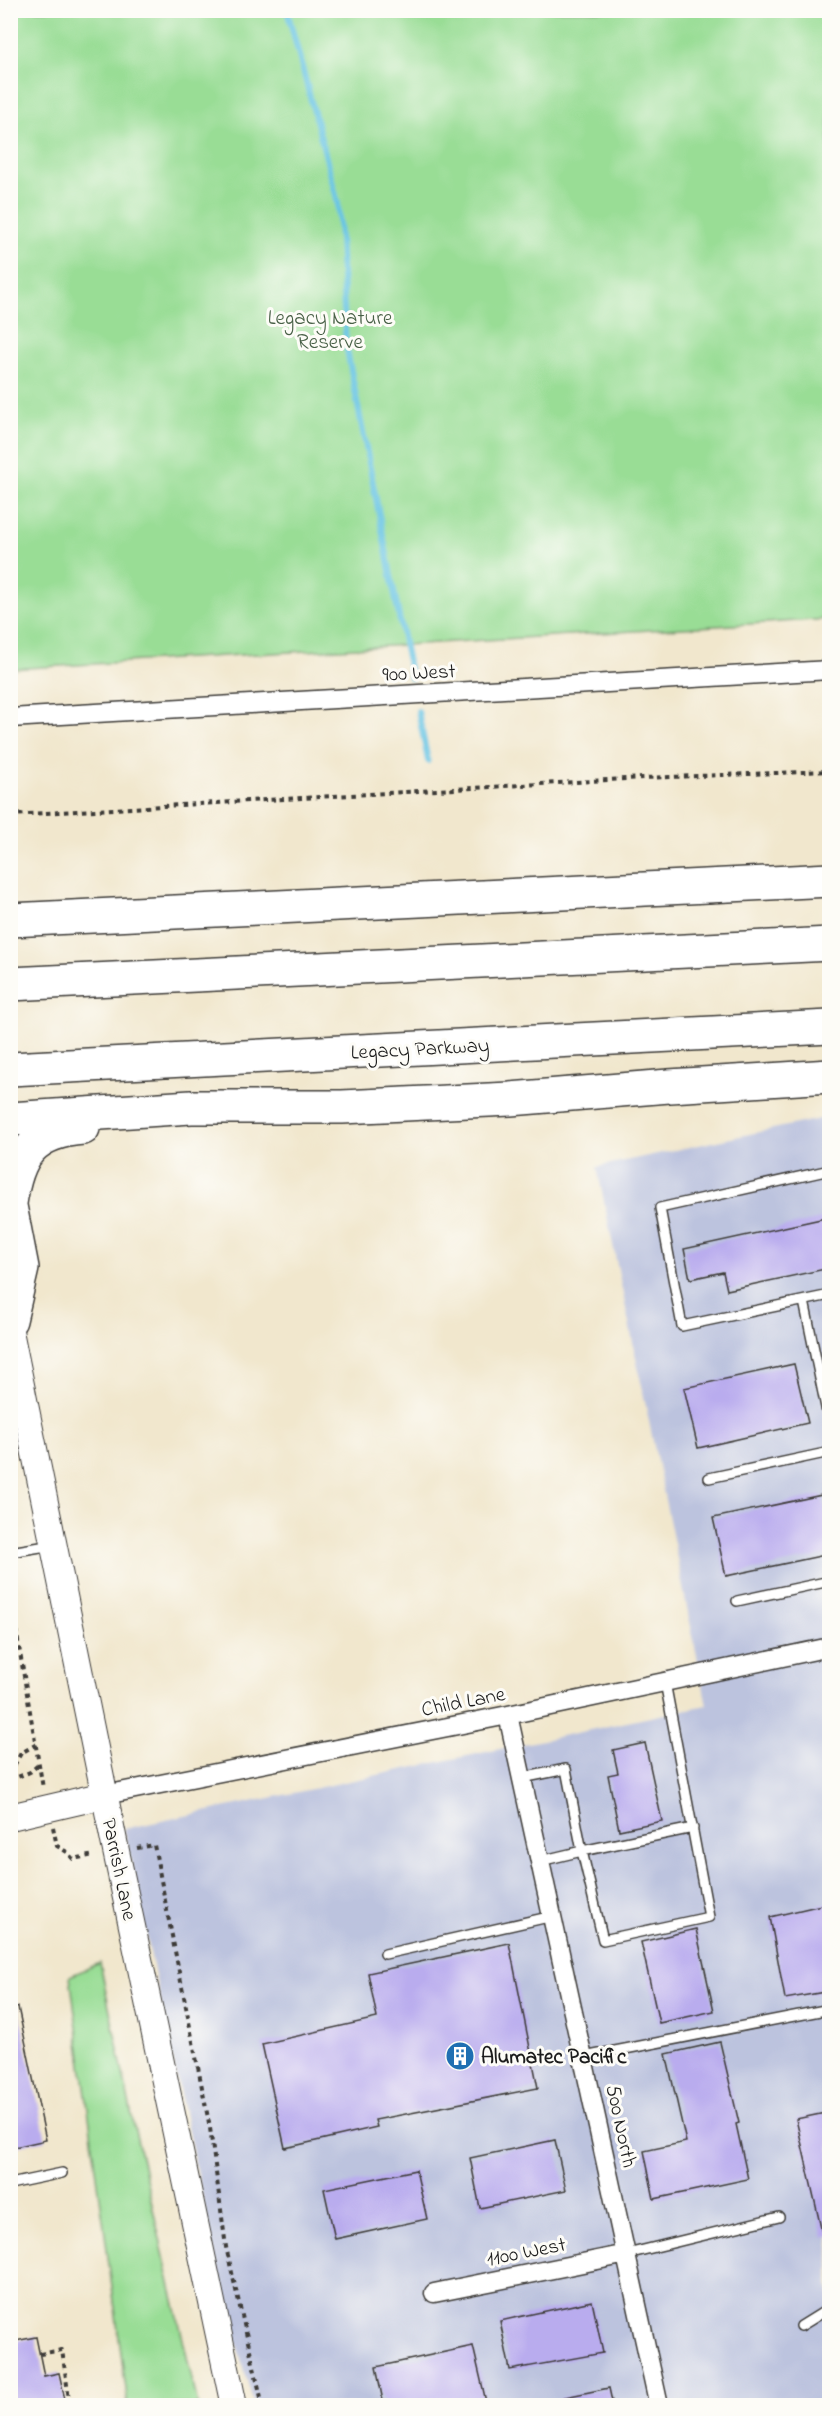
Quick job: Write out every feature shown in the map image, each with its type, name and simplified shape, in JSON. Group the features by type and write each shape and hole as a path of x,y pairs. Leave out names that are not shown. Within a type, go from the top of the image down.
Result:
{"highway":[{"path":"10,920 830,880"},
{"path":"25,984 830,944"},
{"name":"Legacy Parkway","path":"10,1069 830,1027"},
{"path":"10,1320 22,1268 10,1204 19,1163 36,1143 64,1129 342,1107 510,1099 830,1076"},
{"path":"10,1119 191,1107 342,1107"},
{"path":"10,1145 34,1123 49,1117"}],"main road":[{"name":"Parrish Lane","path":"10,1331 105,1796 234,2406"},
{"path":"10,1816 105,1796"}],"street":[{"name":"900 West","path":"10,718 830,670"},
{"name":"Child Lane","path":"105,1796 830,1647"},
{"name":"500 North","path":"508,1715 659,2406"},
{"name":"1100 West","path":"434,2293 627,2254"}],"lane":[{"path":"830,1170 660,1208 682,1326 830,1295"},
{"path":"804,1300 830,1427"},
{"path":"709,1478 830,1452"},
{"path":"10,1552 55,1545"},
{"path":"736,1601 830,1581"},
{"path":"522,1778 566,1769 603,1940 709,1917 665,1682"},
{"path":"540,1862 693,1828"},
{"path":"385,1954 553,1916"},
{"path":"584,2057 830,2008"},
{"path":"10,2184 63,2173"},
{"path":"627,2254 779,2217"},
{"path":"801,2326 830,2308"}],"path":[{"path":"10,814 643,778 830,771"},
{"path":"10,1594 40,1772"},
{"path":"10,1773 21,1753 37,1744"},
{"path":"10,1780 30,1772 38,1765"},
{"path":"56,1840 57,1846 73,1859 79,1858"},
{"path":"149,1846 154,1845 170,1918 210,2128 226,2247 263,2406"},
{"path":"40,2354 62,2350 70,2406"}],"shaded area":[{"path":"829,1117 829,2405 254,2405 224,2300 124,1829 707,1705 597,1167"}],"green space":[{"name":"Legacy Nature Reserve","path":"11,10 829,11 829,619 11,669"},
{"path":"100,1963 134,2126 198,2405 128,2405 70,1976"}],"building":[{"path":"830,1217 830,1268 727,1290 723,1272 690,1279 684,1249"},
{"path":"794,1364 808,1423 698,1448 684,1388"},
{"path":"822,1495 830,1531 830,1554 726,1576 713,1518"},
{"path":"645,1743 662,1821 619,1830 608,1775 618,1773 613,1750"},
{"path":"830,1903 830,1991 785,1999 770,1917"},
{"path":"696,1929 714,2011 659,2023 641,1942"},
{"path":"509,1943 538,2088 375,2120 377,2127 285,2148 262,2044 377,2018 368,1973"},
{"path":"18,2007 46,2140 10,2148 10,2008"},
{"path":"720,2042 739,2123 736,2124 748,2179 654,2199 644,2151 686,2142 666,2054"},
{"path":"830,2112 830,2237 823,2237 796,2119"},
{"path":"555,2140 566,2190 480,2208 470,2158"},
{"path":"416,2170 427,2219 335,2239 324,2189"},
{"path":"592,2301 603,2353 510,2370 500,2321"},
{"path":"36,2337 44,2376 59,2373 66,2404 10,2406 10,2342"},
{"path":"473,2346 487,2406 384,2406 376,2367"},
{"path":"609,2388 613,2406 561,2406 560,2398"}],"waterway":[{"path":"287,10 338,203 346,345 411,678"},
{"path":"418,711 428,761"}],"place":[{"name":"Alumatec Pacific","path":"460,2056"}]}
